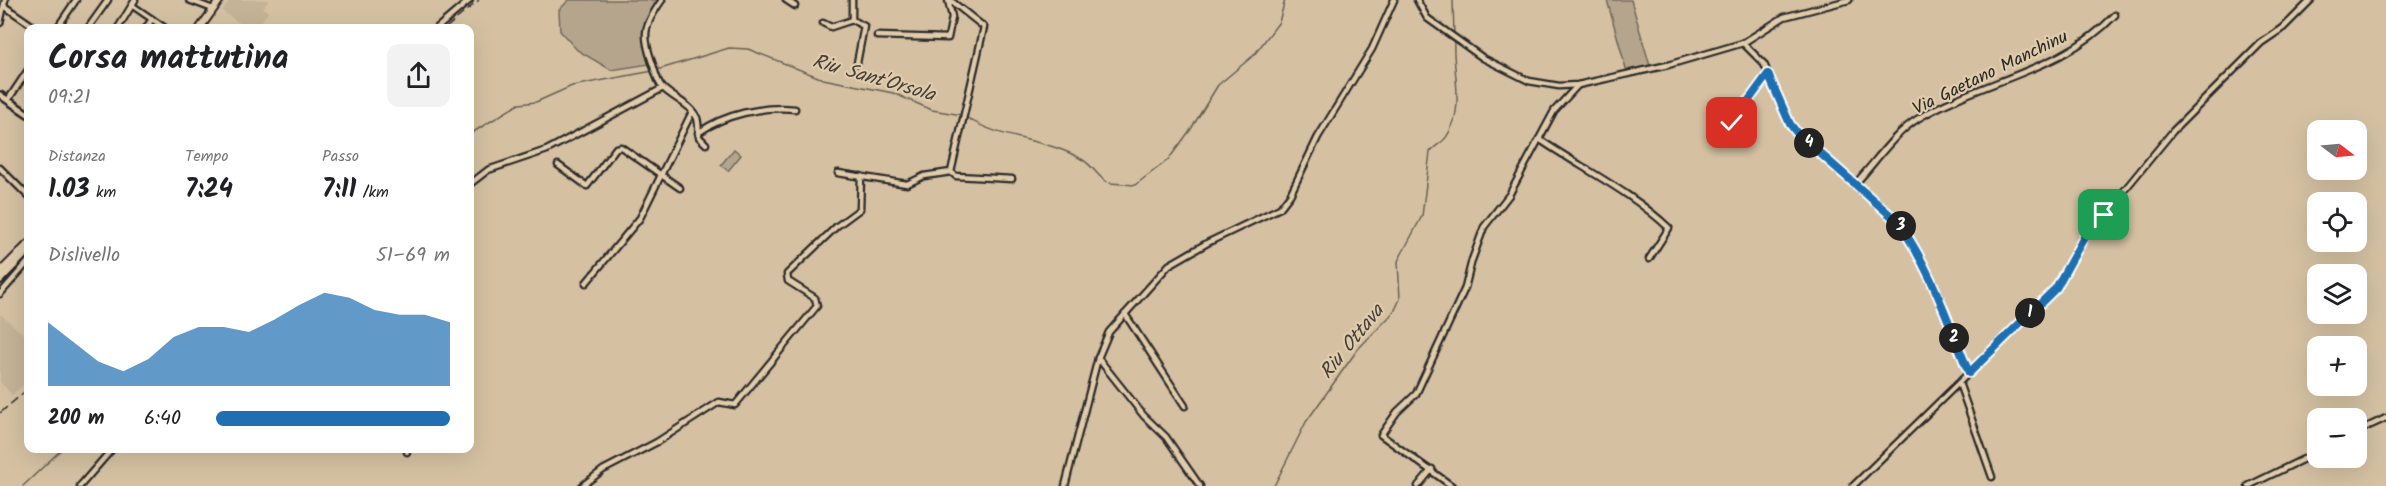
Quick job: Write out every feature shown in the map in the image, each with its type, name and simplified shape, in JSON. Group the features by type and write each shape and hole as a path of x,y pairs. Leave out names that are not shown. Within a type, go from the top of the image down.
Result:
{"main road":[{"path":"203,24 220,0"},
{"path":"0,272 24,248"},
{"path":"0,280 24,255"}],"street":[{"path":"60,24 76,0"},
{"path":"91,24 108,0"},
{"path":"121,24 135,0"},
{"path":"189,0 213,9"},
{"path":"442,24 470,0"},
{"path":"662,0 652,13 646,32 645,48 658,81 697,118 698,133 706,144"},
{"path":"786,0 795,6"},
{"path":"852,0 852,20"},
{"path":"877,36 948,38 952,16 949,0"},
{"path":"949,0 984,27 951,172"},
{"path":"1065,486 1098,358 1109,332 1169,265 1280,208 1290,195 1318,137 1372,49 1394,0"},
{"path":"1417,0 1427,18 1510,73 1529,81 1578,85 1668,65 1743,43 1784,17 1849,0"},
{"path":"1853,486 2056,288 2088,230 2104,215 2173,130 2261,43 2283,27 2311,0"},
{"path":"0,23 5,2 31,24"},
{"path":"133,6 158,24"},
{"name":"Via Gaetano Manchinu","path":"1855,184 1915,120 2067,51 2098,33 2115,15"},
{"path":"149,24 152,20"},
{"path":"822,23 831,27 852,20 864,26 856,63"},
{"path":"1743,43 1758,57 1768,74 1790,124 1897,221 1913,245 1969,373"},
{"path":"1732,123 1768,74"},
{"path":"8,100 24,76"},
{"path":"1452,486 1432,469 1381,435 1397,412 1416,394 1465,288 1484,227 1509,195 1561,100 1578,85"},
{"path":"474,181 488,170 547,150 663,88"},
{"path":"0,95 24,111"},
{"path":"698,133 712,123 765,107 795,109"},
{"path":"586,283 640,218 692,112"},
{"path":"1539,139 1647,207 1669,228 1649,259"},
{"path":"558,165 586,186 616,148 621,147 680,188"},
{"path":"0,168 24,192"},
{"path":"838,173 907,184 924,176 951,172 956,176 1012,179"},
{"path":"582,486 603,470 657,442 718,402 735,405 817,306 815,298 788,281 787,274 837,226 860,209 861,176"},
{"path":"0,294 24,267"},
{"path":"1125,314 1185,406"},
{"path":"1098,358 1144,416 1166,437 1200,486"},
{"path":"1959,383 1992,477"},
{"path":"2367,427 2386,418"},
{"path":"80,486 109,453"},
{"path":"2248,486 2307,457"},
{"path":"1418,486 1432,469"}],"shaded area":[{"path":"230,0 269,0 263,8 268,12 259,24 241,24 222,11"},
{"path":"569,0 662,0 643,27 650,64 611,70 577,50 560,31 559,10"},
{"path":"1607,0 1631,0 1650,66 1627,72"},
{"path":"734,149 741,155 728,171 721,165"},
{"path":"0,314 24,335 24,384 12,395 0,382"}],"waterway":[{"name":"Riu Sant'Orsola","path":"1110,183 1135,185 1168,160 1191,129 1218,85 1254,55 1279,22 1285,0"},
{"name":"Riu Ottava","path":"1453,0 1454,36"},
{"name":"Riu Ottava","path":"1274,486 1306,422 1358,349 1394,312 1400,299 1398,261 1422,216 1430,152 1447,136 1456,113 1454,41"},
{"name":"Riu Sant'Orsola","path":"657,70 729,48 748,49 823,79 893,93 932,110 962,115"},
{"name":"Riu Sant'Orsola","path":"474,132 519,104 536,102 572,86 653,71"},
{"name":"Riu Sant'Orsola","path":"966,117 994,131 1055,147 1069,153 1087,162 1107,182"},
{"name":"Riu Sant'Orsola","path":"23,486 58,453"}],"railway":[{"path":"451,24 479,0"},
{"path":"0,413 24,392"}],"route":[{"path":"1732,123 1768,74 1790,124 1797,133 1897,221 1907,234 1925,268 1969,373 2056,288 2088,230 2104,215"}]}
